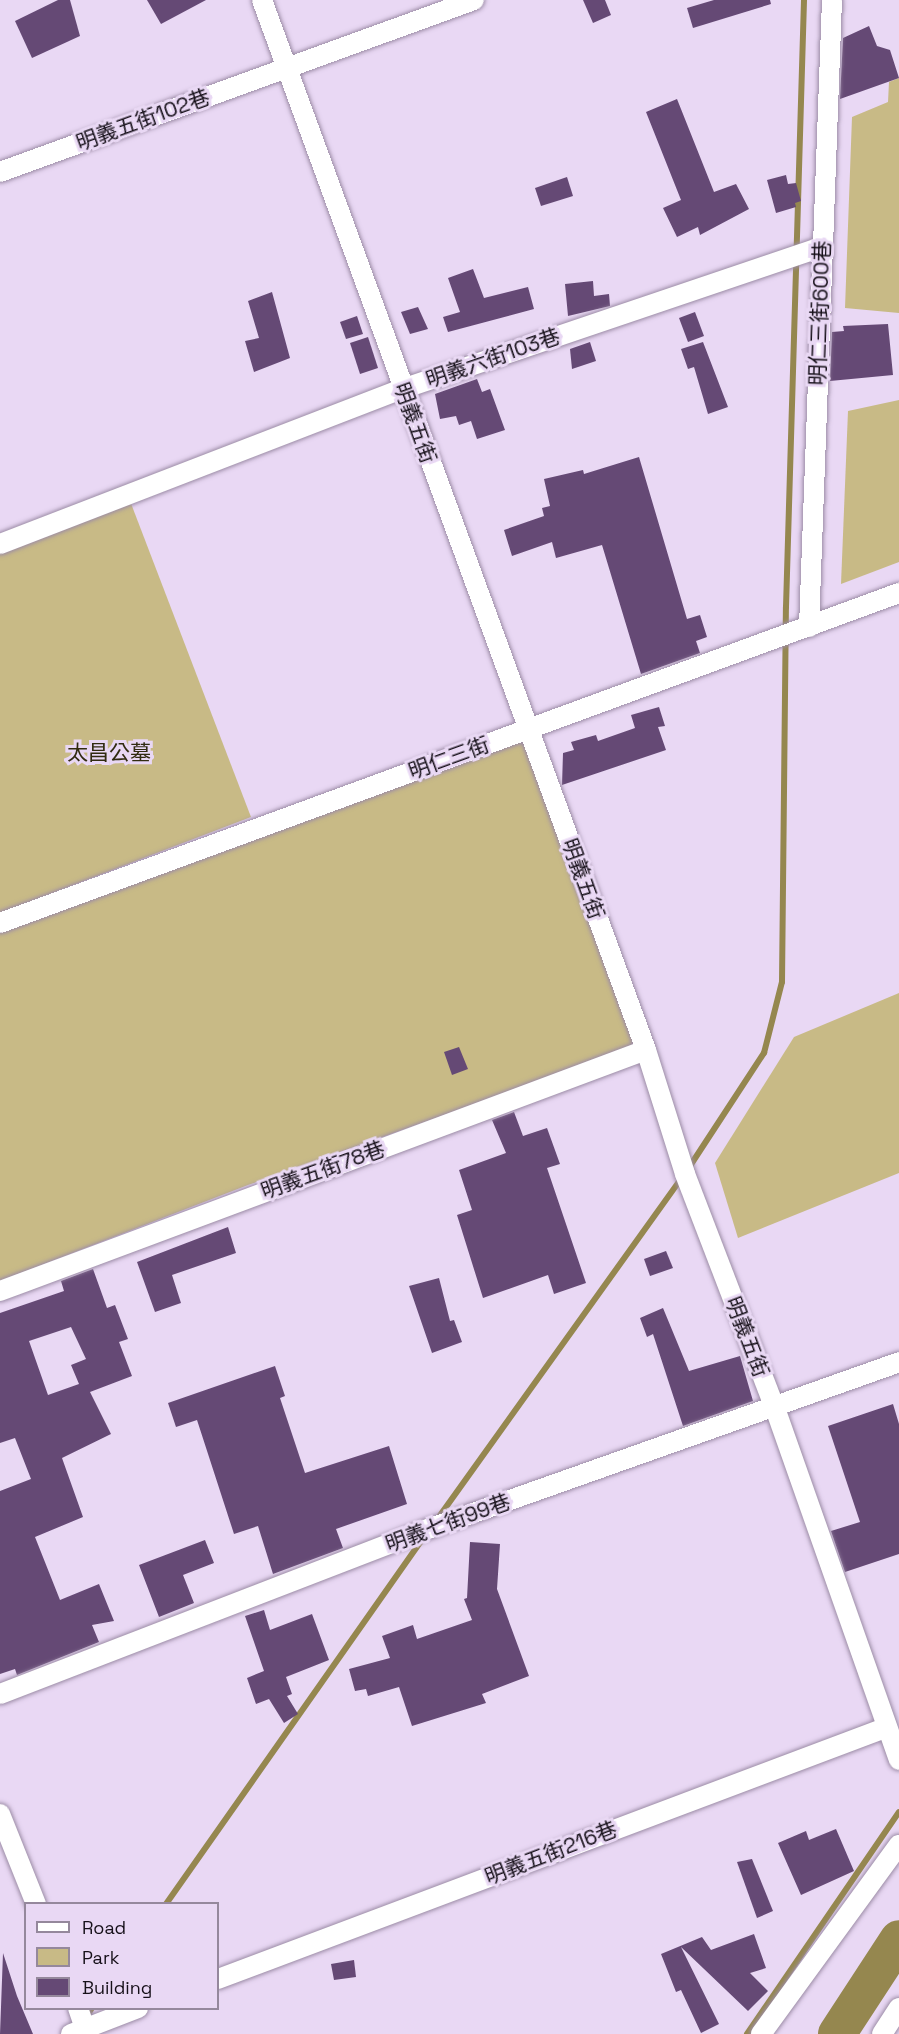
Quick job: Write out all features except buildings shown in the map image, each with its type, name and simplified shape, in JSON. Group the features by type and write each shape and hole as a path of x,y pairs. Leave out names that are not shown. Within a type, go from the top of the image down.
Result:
{"street":[{"name":"明義五街","path":"262,0 402,389 646,1050 685,1174 775,1408 885,1728 899,1761"},
{"name":"明義五街102巷","path":"0,172 474,0"},
{"name":"明仁三街600巷","path":"794,632 822,247 832,0"},
{"name":"明義六街103巷","path":"0,544 402,389 822,247"},
{"name":"明仁三街","path":"0,923 899,593"},
{"name":"明義五街78巷","path":"0,1291 646,1050"},
{"name":"明義七街99巷","path":"0,1694 431,1528 775,1408 899,1362"},
{"name":"明義五街216巷","path":"219,1979 885,1728"},
{"path":"0,1814 35,1902"},
{"path":"761,2034 899,1845"},
{"path":"882,2034 899,2008"},
{"path":"78,2010 81,2032 133,2010"}],"green space":[{"path":"899,78 899,313 845,308 852,117 888,102 889,82"},
{"path":"899,400 899,562 841,584 848,411"},
{"name":"太昌公墓","path":"127,493 251,817 0,913 0,540"},
{"path":"522,737 638,1046 248,1185 0,1281 0,933"},
{"path":"899,993 899,1173 738,1238 715,1163 794,1037"}],"waterway":[{"path":"688,1169 764,1053 782,982 786,607 804,0"},
{"path":"436,1521 682,1178"},
{"path":"167,1902 425,1536"},
{"path":"747,2034 899,1812"},
{"path":"837,2034 899,1939"},
{"path":"85,2019 91,2010"}]}
